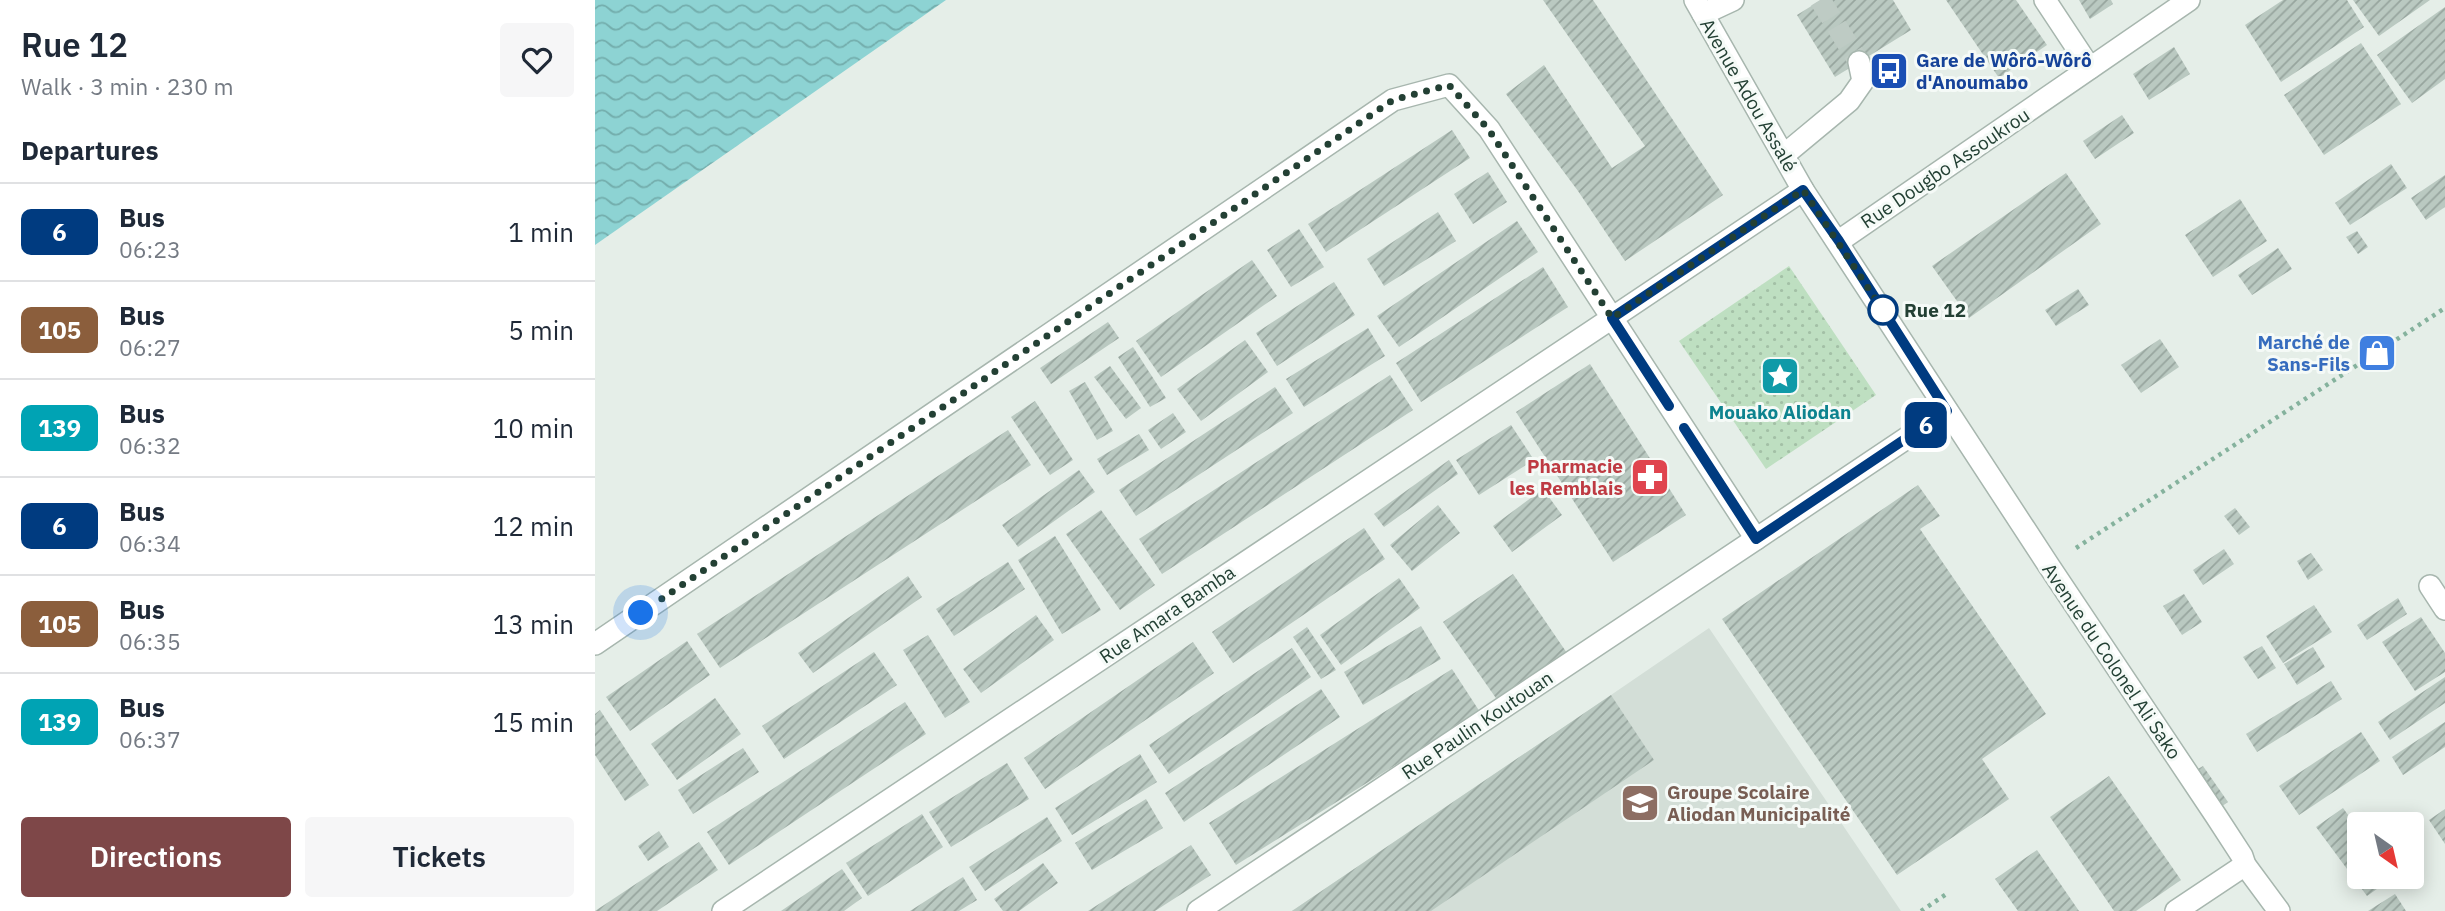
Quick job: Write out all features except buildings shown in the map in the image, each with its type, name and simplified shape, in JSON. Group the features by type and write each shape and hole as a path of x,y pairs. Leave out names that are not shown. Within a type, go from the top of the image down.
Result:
{"street":[{"path":"1699,7 1733,0"},
{"path":"2045,0 2090,68"},
{"name":"Rue Dougbo Assoukrou","path":"1839,241 2189,0"},
{"name":"Avenue Adou Assalé","path":"1699,7 1803,190 1839,241"},
{"path":"1784,155 1849,101 1863,81 1859,62"},
{"path":"595,644 1393,100 1449,85 1489,130 1756,539"},
{"name":"Rue Amara Bamba","path":"723,911 1803,190"},
{"name":"Avenue du Colonel Ali Sako","path":"1839,241 1947,411 2216,816 2245,865 2279,911"},
{"name":"Rue Paulin Koutouan","path":"1198,911 1947,411"},
{"path":"2430,586 2445,609"},
{"path":"2176,911 2245,865"}],"path":[{"path":"2049,566 2445,308"},
{"path":"1921,911 1948,893"}],"shaded area":[{"name":"Groupe Scolaire Aliodan Municipalité","path":"1709,628 1901,911 1292,911 1611,695"}],"green space":[{"path":"1789,266 1876,395 1766,469 1679,341"}],"water":[{"path":"595,0 946,0 595,245"}],"tunnel":[{"path":"1820,0 1859,62"}],"bus line":[{"name":"6","path":"1669,406 1612,318 1803,190 1839,241 1947,411 1756,539 1684,428"}],"place":[{"name":"Gare de Wôrô-Wôrô d'Anoumabo","path":"1889,71"},
{"name":"Rue 12","path":"1883,310"},
{"name":"Marché de Sans-Fils","path":"2377,353"},
{"name":"Mouako Aliodan","path":"1780,376"},
{"name":"Pharmacie les Remblais","path":"1650,477"},
{"name":"Groupe Scolaire Aliodan Municipalité","path":"1640,803"}],"route":[{"path":"641,613 1393,100 1449,85 1489,130 1612,318 1803,190 1884,312 1883,310"}]}
